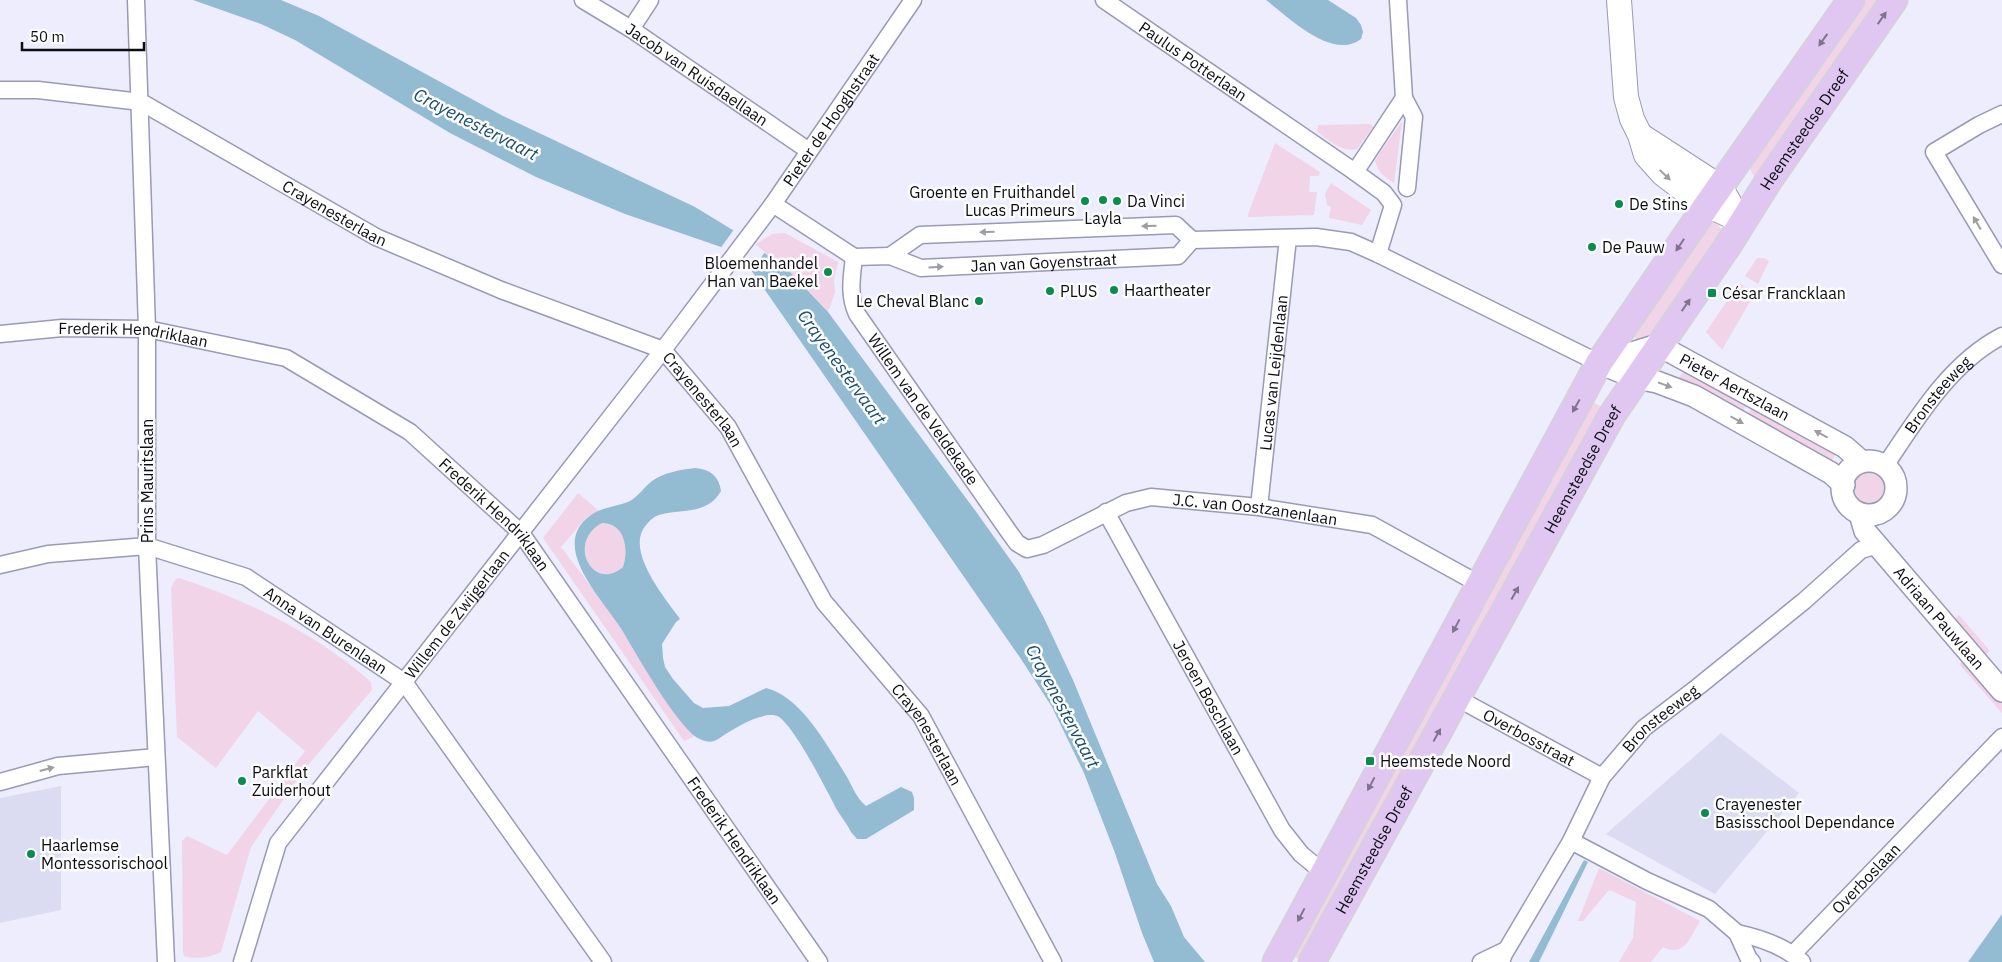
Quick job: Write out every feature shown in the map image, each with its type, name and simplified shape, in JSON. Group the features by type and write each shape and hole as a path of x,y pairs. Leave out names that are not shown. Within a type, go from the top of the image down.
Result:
{"main road":[{"path":"1618,0 1626,97 1646,155 1680,187 1713,196 1742,221"},
{"name":"Heemsteedse Dreef","path":"1276,962 1599,363 1713,196 1851,0"},
{"name":"Heemsteedse Dreef","path":"1312,962 1612,415 1658,345 1729,244 1769,180 1894,0"}],"street":[{"name":"Prins Mauritslaan","path":"136,0 141,102 147,329 147,546 166,962"},
{"name":"Jacob van Ruisdaellaan","path":"583,0 631,29 809,151"},
{"path":"631,29 650,0"},
{"name":"Pieter de Hooghstraat","path":"747,238 773,204 913,0"},
{"name":"Paulus Potterlaan","path":"1104,0 1384,193 1392,205 1378,254"},
{"path":"1398,0 1404,98 1414,118 1407,188"},
{"name":"Crayenesterlaan","path":"0,90 38,90 141,102 376,237 501,290 663,350 728,427 824,602 921,716 1054,962"},
{"path":"1355,172 1404,98"},
{"path":"2002,114 1978,125 1934,152 2002,264"},
{"path":"773,204 854,257"},
{"name":"Jan van Goyenstraat","path":"854,257 890,256 921,268 1178,256 1197,240 1176,225 920,234 890,256"},
{"name":"Pieter Aertszlaan","path":"1197,240 1316,237 1351,242 1599,363 1636,378 1657,382 1694,396 1831,473 1844,485"},
{"name":"Willem de Zwijgerlaan","path":"242,962 278,843 663,350 747,238"},
{"name":"Lucas van Leijdenlaan","path":"1259,507 1288,238"},
{"name":"Willem van de Veldekade","path":"854,257 851,291 852,304 857,314 1016,543 1027,549"},
{"name":"Frederik Hendriklaan","path":"0,334 62,328 147,329 286,358 410,432 521,532 819,962"},
{"name":"Bronsteeweg","path":"1886,466 1918,417 1954,373 2002,336"},
{"path":"1599,363 1658,345"},
{"name":"Pieter Aertszlaan","path":"1658,345 1846,447 1861,461"},
{"path":"1873,460 1886,466 1894,476 1896,491 1892,503 1871,513 1847,503 1843,494 1846,473 1861,461 1873,460"},
{"name":"J.C. van Oostzanenlaan","path":"1027,549 1043,545 1126,503 1151,497 1259,507 1372,525 1479,584"},
{"name":"Jeroen Boschlaan","path":"1106,512 1282,830 1301,854 1324,872"},
{"name":"Adriaan Pauwlaan","path":"1871,513 1865,531 2002,691"},
{"name":"Bronsteeweg","path":"1481,962 1504,956 1571,841 1602,777 1644,728 1804,601 1861,550 1878,545"},
{"name":"Anna van Burenlaan","path":"0,566 48,554 147,546 246,577 404,682 603,962"},
{"name":"Overbosstraat","path":"1458,698 1602,777"},
{"name":"Overboslaan","path":"1737,933 1759,938 1797,958 2002,737"},
{"path":"0,782 58,766 156,757"},
{"name":"Overboslaan","path":"1571,841 1647,881 1709,909 1737,933 1750,961"}],"shaded area":[{"path":"1863,0 1884,0 1756,180 1747,164"},
{"path":"1402,121 1394,183 1379,171 1375,160"},
{"path":"1371,124 1373,127 1357,149 1351,150 1331,142 1317,132 1318,125"},
{"path":"1275,143 1320,172 1319,176 1310,176 1309,192 1317,192 1314,215 1248,217"},
{"path":"1331,183 1371,210 1362,225 1329,218 1331,207 1327,205 1325,194"},
{"path":"1708,220 1716,222 1722,230 1649,343 1639,342 1633,335"},
{"path":"785,233 838,262 834,279 835,293 828,312 790,272 753,246 772,234"},
{"path":"1757,258 1764,258 1769,261 1758,284 1745,276"},
{"path":"1739,283 1755,293 1722,350 1706,332"},
{"path":"1684,371 1710,382 1713,387 1747,405 1743,411 1710,394 1676,381"},
{"path":"1589,400 1602,407 1307,956 1296,958 1291,948"},
{"path":"1752,407 1838,449 1830,464 1759,426 1757,419 1748,414"},
{"path":"1870,470 1882,475 1887,487 1882,499 1870,504 1858,499 1853,487 1858,475"},
{"path":"578,493 599,511 585,519 561,547 615,618 688,729 695,736 684,741 543,538"},
{"path":"602,523 616,527 620,532 625,545 625,560 623,567 612,573 602,574 594,570 588,562 585,552 586,542 591,531"},
{"path":"179,578 230,597 280,620 328,649 350,665 371,682 372,690 303,771 251,847 221,952 208,957 198,958 184,956 183,952 182,841 187,836 227,855 305,751 258,711 216,768 177,737 171,587 176,579"},
{"path":"1959,615 1990,651 1985,655 1954,619"},
{"path":"1962,662 1970,664 2002,703 2002,713 1959,664"},
{"name":"Crayenester Basisschool Dependance","path":"1721,733 1799,793 1715,894 1606,834"},
{"name":"Haarlemse Montessorischool","path":"61,786 61,910 0,923 0,798"},
{"path":"1599,868 1700,921 1686,944 1677,950 1663,947 1651,962 1619,962 1633,938 1636,902 1609,890 1583,921 1578,921"}],"water":[{"name":"Crayenestervaart","path":"193,0 281,0 319,16 503,116 695,207 736,232 790,272 828,312 1019,572 1044,618 1073,680 1157,884 1171,906 1184,937 1205,962 1154,962 1084,773 1052,707 1021,659 751,270 724,248 625,214 536,177 450,133 295,40 261,24"},
{"path":"1266,0 1328,0 1356,18 1363,32 1361,39 1350,44 1337,45 1324,41 1298,26"},
{"path":"695,468 705,470 716,477 721,491 716,498 710,504 703,507 656,516 647,524 641,534 640,546 643,560 657,586 680,619 662,644 665,667 694,703 703,708 729,706 766,688 779,693 791,701 823,738 857,796 866,806 901,787 912,792 914,810 866,839 857,839 851,832 802,746 779,717 766,715 759,717 712,742 696,737 687,729 658,689 617,623 595,592 577,559 575,543 579,528 591,515 600,510 630,501 652,481 662,475","holes":["602,523 616,527 623,538 625,560 623,567 612,573 602,574 594,570 588,562 585,552 586,542 591,531"]},
{"path":"1584,860 1588,862 1539,962 1529,962"},
{"path":"2002,914 2002,962 1968,962"}],"pier":[{"path":"735,228 765,252 750,273 720,249"}],"place":[{"name":"Layla","path":"1103,200"},
{"name":"Groente en Fruithandel Lucas Primeurs","path":"1085,201"},
{"name":"Da Vinci","path":"1117,201"},
{"name":"De Stins","path":"1619,204"},
{"name":"De Pauw","path":"1592,247"},
{"name":"Bloemenhandel Han van Baekel","path":"828,272"},
{"name":"Haartheater","path":"1114,290"},
{"name":"PLUS","path":"1050,291"},
{"name":"César Francklaan","path":"1712,293"},
{"name":"Le Cheval Blanc","path":"979,301"},
{"name":"Heemstede Noord","path":"1370,761"},
{"name":"Parkflat Zuiderhout","path":"242,781"},
{"name":"Crayenester Basisschool Dependance","path":"1705,813"},
{"name":"Haarlemse Montessorischool","path":"31,854"}]}
